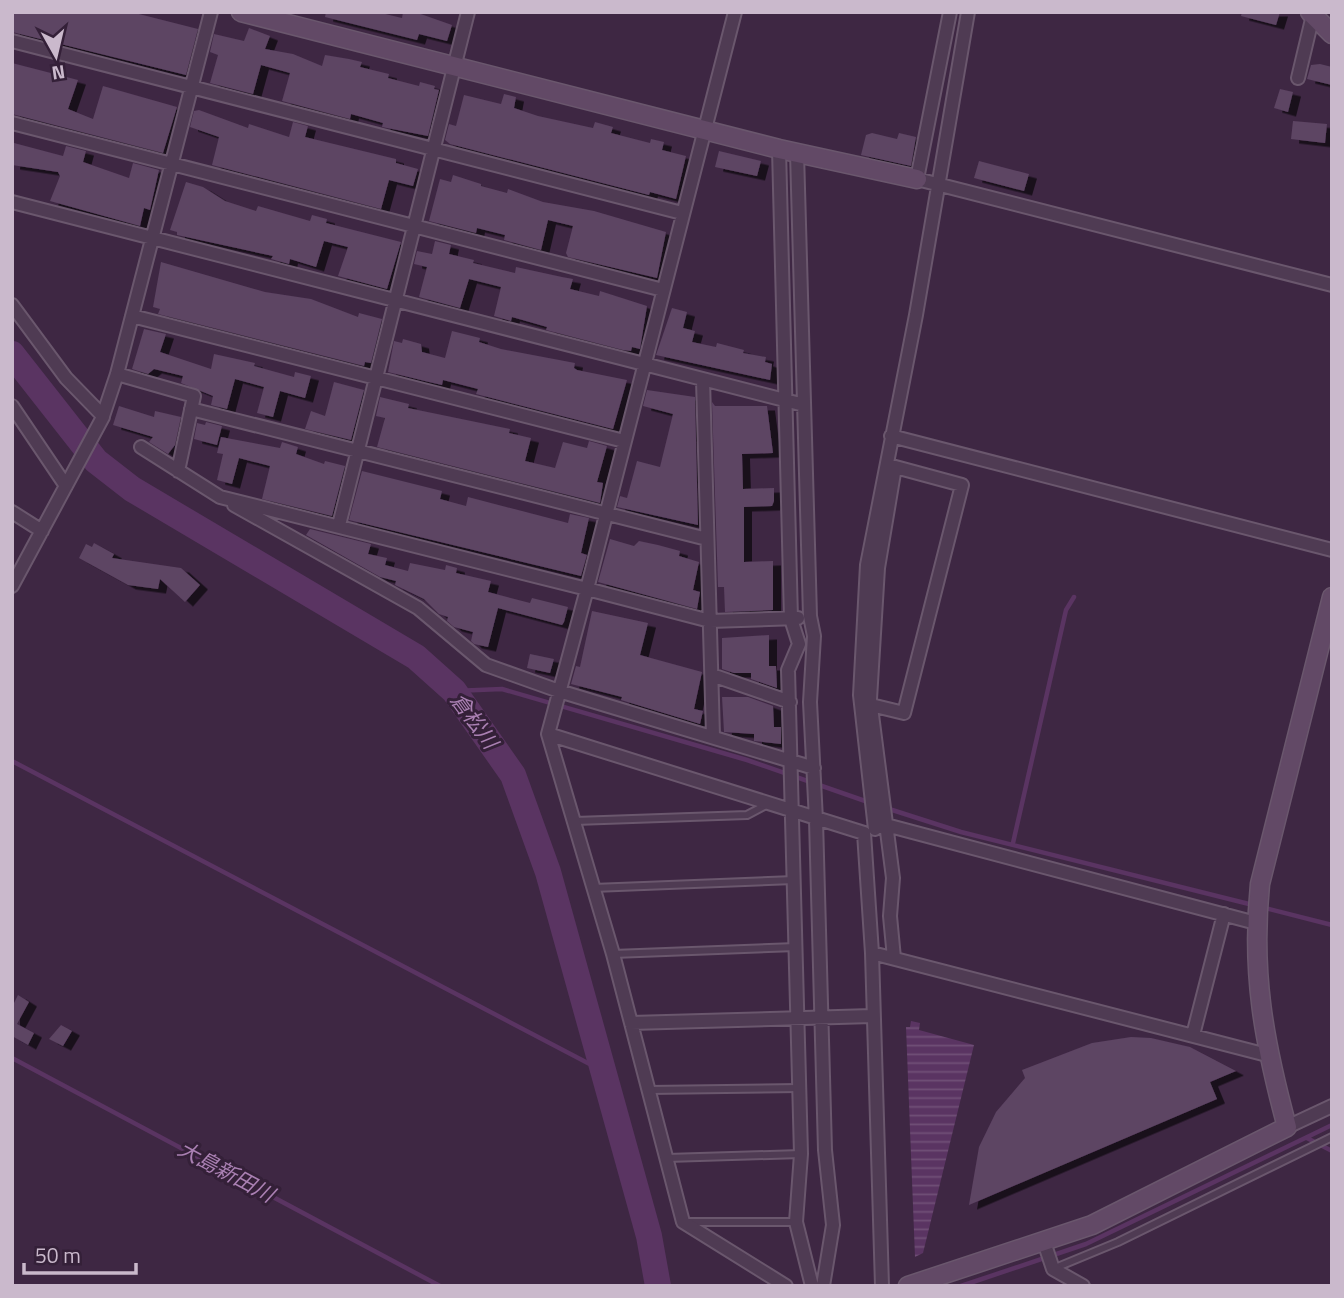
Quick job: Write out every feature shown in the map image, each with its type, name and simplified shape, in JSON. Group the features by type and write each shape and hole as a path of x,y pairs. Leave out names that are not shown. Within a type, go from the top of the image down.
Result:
{"street":[{"path":"12,305 66,378 103,416 117,374 211,12"},
{"path":"241,12 788,151 937,183 1332,285"},
{"path":"340,525 467,12"},
{"path":"735,12 548,734 613,954 683,1222 786,1286"},
{"path":"917,179 950,12"},
{"path":"882,1286 872,1016 875,829 871,705 878,569 891,466 891,436 916,315 968,12"},
{"path":"1312,14 1332,34"},
{"path":"1298,78 1312,14"},
{"path":"12,41 682,213"},
{"path":"12,122 663,290"},
{"path":"788,151 784,400 790,619 799,644 788,670 801,1154 796,1222 812,1286"},
{"path":"788,151 804,405 810,616 814,636 815,670 810,702 817,820 825,1150 833,1226 823,1286"},
{"path":"12,202 804,405"},
{"path":"132,316 624,441"},
{"path":"117,374 194,396 178,471"},
{"path":"703,380 713,736"},
{"path":"12,406 66,486"},
{"path":"191,410 707,538"},
{"path":"12,586 103,417"},
{"path":"891,436 1332,550"},
{"path":"141,447 220,497 418,608 486,665 559,691 814,768"},
{"path":"871,705 904,713 962,485 891,466"},
{"path":"891,466 867,565 860,695 875,829 893,878 890,916 894,958"},
{"path":"220,497 340,525 710,621 810,616"},
{"path":"12,512 42,531"},
{"path":"1287,1127 1268,1055 1256,970 1256,923 1266,858 1332,597"},
{"path":"788,670 815,670"},
{"path":"712,675 790,702"},
{"path":"548,734 817,820 875,829 1256,923"},
{"path":"1193,1035 1224,914"},
{"path":"872,953 1268,1055"},
{"path":"631,1023 872,1016"},
{"path":"908,1286 1092,1226 1332,1106"},
{"path":"1044,1242 1053,1269 1083,1286"}],"lane":[{"path":"573,821 747,815 766,805"},
{"path":"593,888 794,880"},
{"path":"613,954 796,947"},
{"path":"649,1090 799,1088"},
{"path":"1053,1269 1118,1242 1332,1137"},
{"path":"667,1158 801,1154"},
{"path":"683,1222 796,1222"}],"shaded area":[{"path":"911,1021 920,1023 919,1030 974,1045 923,1253 915,1257 906,1027 910,1027"}],"building":[{"path":"12,12 131,12 198,29 186,75 12,32"},
{"path":"326,12 377,12 402,18 403,12 415,12 452,25 447,41 419,34 417,40 325,17"},
{"path":"1242,12 1280,12 1276,25 1241,16"},
{"path":"249,28 270,36 265,49 293,54 322,66 325,55 349,59 362,62 360,67 389,74 388,78 419,86 420,82 435,86 434,89 439,90 428,136 382,127 383,123 351,114 350,119 282,101 290,73 261,65 253,94 210,83 218,55 210,52 214,34 244,41"},
{"path":"12,63 78,80 68,109 93,119 103,86 177,107 163,153 12,114"},
{"path":"1311,65 1332,67 1332,85 1307,79"},
{"path":"1280,89 1293,92 1288,112 1274,108"},
{"path":"504,94 516,97 514,108 538,116 593,128 595,122 613,127 611,133 650,143 651,139 664,142 662,150 686,156 676,199 650,192 649,195 450,144 445,140 449,124 456,126 464,95 501,104"},
{"path":"199,110 248,128 249,124 289,137 293,122 308,126 305,137 396,159 396,163 418,169 413,186 389,180 381,209 212,165 219,137 190,127 194,111"},
{"path":"1293,121 1327,124 1325,143 1291,139"},
{"path":"872,133 897,139 899,133 916,137 911,166 861,155 866,135"},
{"path":"14,143 63,156 66,146 86,151 83,162 129,178 133,163 159,170 150,210 144,208 140,226 50,201 60,176 58,172 12,165"},
{"path":"719,151 761,161 757,176 715,167"},
{"path":"979,161 1029,174 1024,191 974,178"},
{"path":"453,175 507,193 508,189 543,202 594,211 666,232 657,278 568,257 566,253 573,226 548,220 541,250 504,240 505,235 477,228 476,233 429,221 440,179 451,182"},
{"path":"186,182 203,187 225,201 256,211 258,206 310,221 312,215 327,219 326,223 401,242 387,289 338,276 348,247 324,241 316,267 290,259 289,264 271,259 273,256 177,235 177,232 170,230"},
{"path":"435,241 451,245 449,254 474,260 473,263 515,273 516,267 573,279 570,289 599,296 600,291 647,306 640,349 632,347 631,351 623,350 546,330 547,327 512,317 511,321 494,316 501,287 469,279 460,308 419,297 427,267 414,264 417,251 432,254"},
{"path":"161,262 265,292 311,299 358,317 359,313 382,319 371,363 365,362 364,366 158,314 160,309 153,307"},
{"path":"672,308 687,312 683,328 695,331 692,342 716,347 717,343 744,350 743,353 766,357 765,362 772,364 770,380 656,355"},
{"path":"144,329 166,334 160,352 211,369 214,354 255,363 254,366 294,377 295,372 311,376 305,398 280,391 273,417 257,413 264,387 235,379 227,409 211,405 213,396 181,383 183,376 154,369 148,374 132,369"},
{"path":"452,331 480,338 479,342 501,349 575,363 574,368 577,370 627,380 613,429 476,394 478,389 443,380 442,385 388,372 394,341 402,343 403,339 421,344 422,352 445,358"},
{"path":"334,382 364,390 351,440 305,429 311,411 325,416"},
{"path":"647,390 695,397 698,525 617,507 620,496 627,498 637,461 660,467 673,414 643,406"},
{"path":"380,397 409,404 408,408 510,429 509,433 531,438 525,461 555,468 563,442 587,448 589,441 607,446 597,482 603,483 600,503 377,447 385,418 376,416"},
{"path":"712,402 715,406 767,406 773,453 742,454 743,489 774,488 774,501 772,506 744,507 744,562 773,561 773,610 725,612 724,587 718,587"},
{"path":"119,406 154,417 155,411 181,417 175,445 168,454 149,442 153,437 113,425"},
{"path":"206,422 222,426 217,445 194,439 197,423 205,425"},
{"path":"221,437 280,448 282,442 298,447 296,454 324,464 325,461 345,466 332,516 262,499 270,466 239,458 232,484 217,480 223,454 217,453"},
{"path":"362,471 442,491 440,499 466,506 468,497 568,523 570,514 589,518 581,553 587,555 581,576 349,520"},
{"path":"310,529 371,544 368,554 387,558 385,565 408,571 410,563 445,570 446,565 457,568 456,573 491,581 488,592 530,603 532,598 568,607 564,622 562,625 498,608 488,647 474,644 471,641 473,632 454,627 447,621 448,617 439,614 424,599 395,585 396,581 380,577 306,535"},
{"path":"610,539 634,546 639,541 658,545 680,551 679,556 699,562 693,590 700,592 697,609 598,582"},
{"path":"94,543 114,554 112,558 181,568 200,585 185,602 160,579 158,589 128,585 79,558 86,544 92,547"},
{"path":"592,611 648,623 640,655 702,672 694,709 703,711 700,724 621,700 622,697 571,684 576,666 580,667"},
{"path":"769,635 769,666 776,666 777,688 751,679 751,673 734,673 722,669 722,638"},
{"path":"530,654 554,659 550,673 527,668"},
{"path":"722,697 748,697 773,706 774,727 781,727 781,744 754,741 754,734 724,732"},
{"path":"18,995 29,1002 17,1024 34,1033 28,1045 12,1036 12,1007"},
{"path":"61,1025 72,1031 63,1046 49,1039"},
{"path":"1131,1037 1151,1038 1190,1047 1236,1071 1210,1082 1217,1099 969,1205 979,1147 996,1112 1025,1078 1022,1070 1092,1043"}],"waterway":[{"name":"倉松川","path":"12,354 96,461 132,489 416,657 454,691 513,775 548,872 649,1236 658,1286"},
{"path":"1013,843 1066,610 1074,597"},
{"path":"454,691 502,689 747,760 868,802"},
{"path":"12,761 603,1071"},
{"path":"886,808 961,832 1253,905"},
{"path":"1261,907 1332,925"},
{"name":"大島新田川","path":"12,1058 440,1286"},
{"path":"961,1286 1086,1244 1332,1125"},
{"path":"1307,1138 1332,1151"}]}
